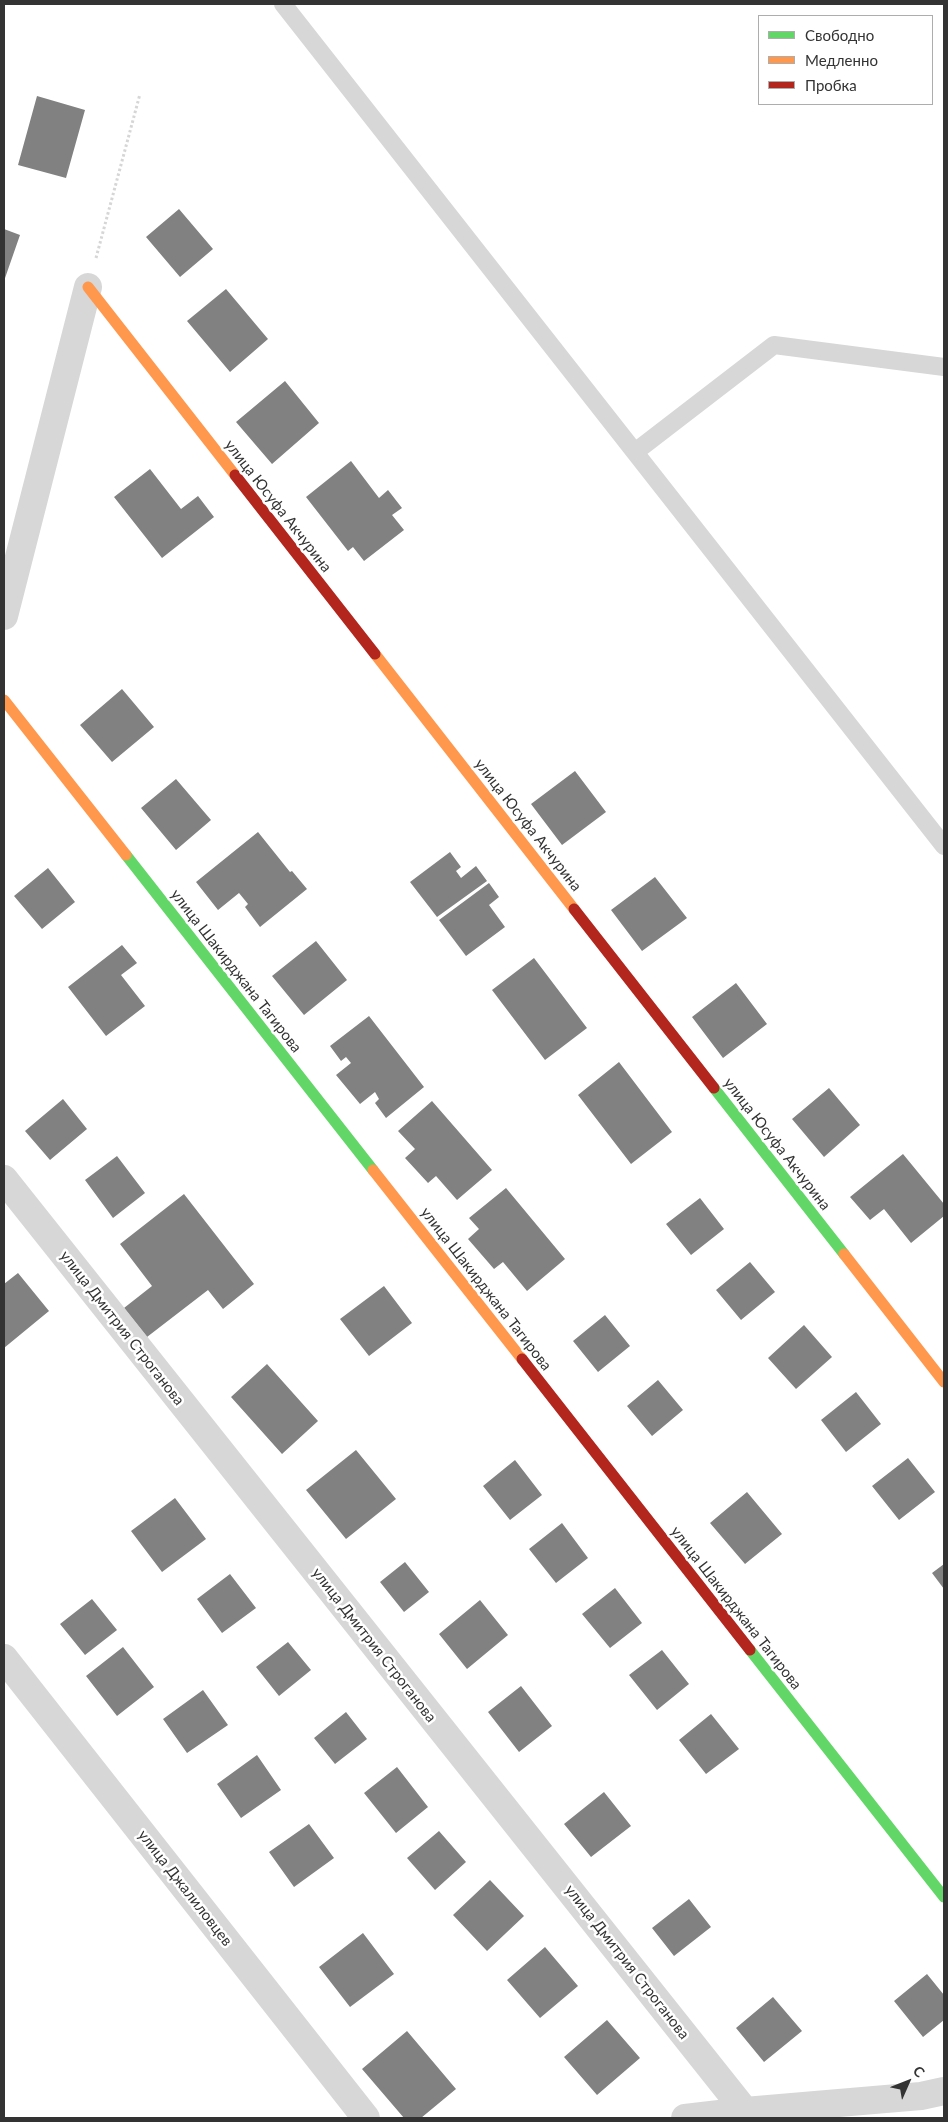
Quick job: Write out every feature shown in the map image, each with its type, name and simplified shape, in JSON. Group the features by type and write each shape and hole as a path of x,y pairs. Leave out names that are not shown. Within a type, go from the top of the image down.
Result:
{"street":[{"path":"4,616 88,288"},
{"name":"улица Юсуфа Акчурина","path":"88,288 944,1382"},
{"name":"улица Шакирджана Тагирова","path":"4,700 944,1897"},
{"name":"улица Дмитрия Строганова","path":"4,1179 745,2111"},
{"name":"улица Джалиловцев","path":"4,1658 366,2118"},
{"path":"685,2118 921,2096 944,2092"}],"lane":[{"path":"283,4 944,846"},
{"path":"635,452 774,345 944,367"}],"path":[{"path":"88,288 140,94"}],"building":[{"path":"37,96 85,110 66,178 18,165"},
{"path":"179,209 213,249 180,277 146,237"},
{"path":"4,229 20,235 4,281"},
{"path":"226,289 268,339 230,372 187,321"},
{"path":"285,381 319,423 272,464 236,422"},
{"path":"351,461 379,498 388,490 402,508 392,515 404,530 364,561 353,547 348,551 306,497"},
{"path":"150,469 181,509 198,496 214,517 162,558 114,497"},
{"path":"122,689 154,727 112,762 80,725"},
{"path":"575,771 606,812 562,845 531,804"},
{"path":"176,779 211,820 176,850 141,808"},
{"path":"258,832 290,872 292,871 307,889 260,927 245,907 248,904 239,893 218,910 196,882"},
{"path":"450,852 461,867 456,871 461,878 476,866 487,881 437,917 410,882"},
{"path":"48,868 75,902 42,929 14,896"},
{"path":"655,877 687,918 642,951 611,910"},
{"path":"489,883 499,897 489,905 505,927 466,956 439,920"},
{"path":"316,941 347,980 304,1015 272,976"},
{"path":"122,945 137,963 121,975 145,1006 106,1036 68,987"},
{"path":"534,958 587,1028 545,1060 492,990"},
{"path":"736,983 767,1024 723,1058 692,1017"},
{"path":"369,1016 424,1087 386,1118 375,1103 379,1099 375,1092 360,1104 336,1075 351,1063 346,1057 341,1061 330,1046"},
{"path":"619,1062 672,1132 631,1164 578,1095"},
{"path":"829,1088 860,1125 824,1157 792,1119"},
{"path":"63,1099 87,1129 50,1160 25,1131"},
{"path":"432,1101 492,1170 457,1200 436,1176 428,1183 405,1158 415,1149 398,1131"},
{"path":"903,1154 944,1204 944,1216 911,1243 884,1209 870,1220 850,1197"},
{"path":"117,1156 145,1193 113,1218 85,1180"},
{"path":"506,1188 565,1259 527,1291 503,1262 494,1269 468,1239 479,1229 469,1218"},
{"path":"184,1194 254,1284 223,1309 208,1290 147,1337 124,1308 152,1286 120,1244"},
{"path":"700,1198 724,1229 691,1255 666,1224"},
{"path":"750,1262 775,1292 741,1320 716,1290"},
{"path":"18,1273 49,1311 4,1348 4,1284"},
{"path":"384,1286 412,1323 369,1356 340,1319"},
{"path":"605,1315 630,1346 598,1372 573,1341"},
{"path":"804,1325 832,1357 796,1389 768,1358"},
{"path":"267,1364 318,1421 282,1454 231,1397"},
{"path":"658,1380 683,1410 652,1436 627,1406"},
{"path":"856,1392 881,1424 846,1452 821,1420"},
{"path":"356,1450 396,1499 346,1539 306,1490"},
{"path":"908,1458 935,1492 899,1520 872,1486"},
{"path":"515,1460 542,1495 510,1520 483,1486"},
{"path":"747,1492 782,1534 745,1564 710,1523"},
{"path":"175,1498 206,1539 162,1572 131,1531"},
{"path":"562,1523 588,1558 556,1583 529,1549"},
{"path":"405,1562 429,1592 404,1612 380,1582"},
{"path":"944,1564 944,1589 932,1573"},
{"path":"230,1574 256,1608 222,1633 197,1599"},
{"path":"615,1588 642,1623 610,1648 582,1614"},
{"path":"92,1599 117,1630 85,1655 60,1624"},
{"path":"480,1600 508,1635 467,1669 439,1634"},
{"path":"288,1642 311,1670 279,1696 256,1667"},
{"path":"123,1647 154,1687 117,1716 86,1676"},
{"path":"662,1650 689,1684 657,1710 629,1675"},
{"path":"521,1686 552,1726 519,1752 488,1712"},
{"path":"203,1690 228,1725 187,1753 163,1719"},
{"path":"346,1712 367,1739 335,1764 314,1738"},
{"path":"711,1714 739,1749 706,1774 679,1740"},
{"path":"257,1755 281,1790 241,1818 217,1784"},
{"path":"397,1767 428,1807 396,1833 364,1793"},
{"path":"604,1792 631,1826 591,1857 564,1824"},
{"path":"309,1824 334,1858 294,1887 269,1852"},
{"path":"439,1831 466,1862 435,1890 407,1858"},
{"path":"490,1880 524,1916 487,1951 453,1915"},
{"path":"689,1899 711,1927 674,1956 652,1928"},
{"path":"363,1933 394,1974 350,2007 319,1967"},
{"path":"545,1947 578,1986 540,2018 507,1980"},
{"path":"927,1974 944,1995 944,2020 923,2037 894,2001"},
{"path":"773,1997 802,2031 764,2062 736,2028"},
{"path":"607,2020 640,2058 597,2095 564,2057"},
{"path":"407,2031 456,2089 421,2118 404,2118 362,2069"}],"traffic: fast":[{"path":"126,855 373,1170"},
{"path":"714,1088 844,1254"},
{"path":"750,1650 944,1897"}],"traffic: slow":[{"path":"88,287 235,475"},
{"path":"375,654 574,909"},
{"path":"4,700 126,855"},
{"path":"373,1170 522,1359"},
{"path":"844,1254 944,1382"}],"traffic: jam":[{"path":"235,475 375,654"},
{"path":"574,909 714,1088"},
{"path":"522,1359 750,1650"}]}
